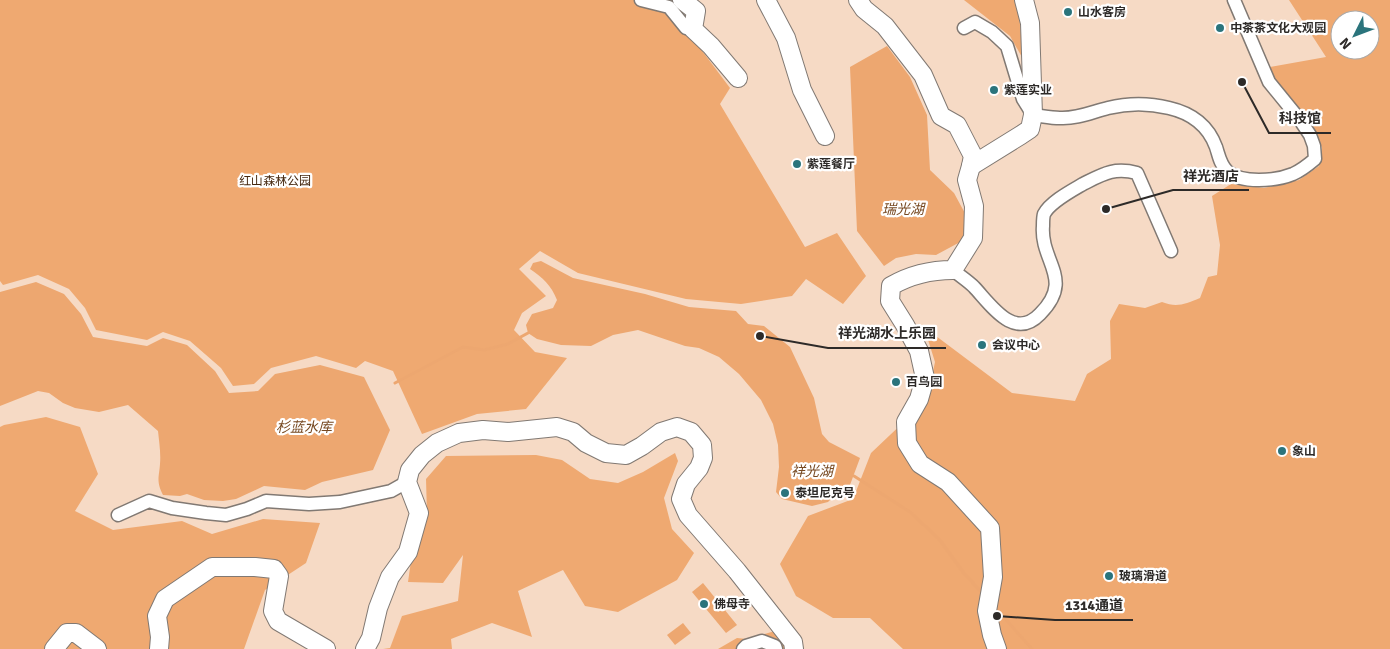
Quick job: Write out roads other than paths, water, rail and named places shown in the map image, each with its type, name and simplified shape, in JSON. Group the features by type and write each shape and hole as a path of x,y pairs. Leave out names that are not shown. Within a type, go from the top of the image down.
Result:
{"street":[{"path":"641,0 669,8 686,28 693,29 711,46 738,78"},
{"path":"682,0 696,11 693,29"},
{"path":"766,0 786,38 802,90 825,136"},
{"path":"858,0 864,9 885,26 923,74 941,116 957,125 973,156 967,180 974,206 973,238 953,270"},
{"path":"971,166 1030,129 1033,114 1030,23 1024,0"},
{"path":"964,28 975,22 992,32 1007,46 1023,100 1033,114 1060,118 1074,117 1128,104 1148,104 1169,108 1188,114 1201,122 1209,132 1220,161 1227,171 1237,177 1252,180 1291,175 1306,167 1315,159 1314,146 1310,135 1300,120 1269,82 1234,0"},
{"path":"997,649 987,611 993,577 990,528 948,482 920,464 907,443 906,422 918,398 925,378 919,351 890,301 891,286 919,273 953,270 972,285 999,314 1009,321 1019,324 1033,321 1053,297 1056,284 1054,269 1045,249 1042,230 1044,215 1052,205 1070,191 1108,172 1125,170 1137,173 1171,251"},
{"path":"365,649 371,638 378,608 390,577 408,552 419,513 407,482 410,470 422,455 437,443 459,433 483,430 508,432 557,427 573,432 586,443 606,453 626,455 661,432 677,428 691,432 702,446 703,458 699,468 686,484 681,498 688,515 793,642 794,649"},
{"path":"118,515 149,501 172,508 226,515 248,509 266,501 309,504 340,502 391,491 407,482"},
{"path":"159,649 160,637 156,616 165,599 212,567 255,567 274,569 279,576 273,611 278,621 326,649"},
{"path":"54,649 67,634 76,633 97,649"},
{"path":"743,649 746,646 762,641 775,646 776,649"}],"water":[{"name":"瑞光湖","path":"887,46 910,77 927,115 930,170 954,193 967,217 962,241 936,255 916,254 896,258 884,266 857,231 850,67"},
{"name":"祥光湖","path":"541,261 573,278 645,294 689,307 736,311 748,324 764,326 790,347 814,398 822,434 829,442 860,458 847,493 836,494 828,502 812,506 782,499 776,492 779,467 778,445 773,424 761,400 739,374 719,357 699,348 685,346 638,330 613,335 591,346 561,345 537,339 528,333 526,325 532,314 553,308 557,300 546,282 530,269 533,263"},
{"name":"杉蓝水库","path":"36,282 64,294 81,314 93,337 147,346 163,338 187,345 215,371 229,393 258,391 275,374 320,365 364,377 390,430 373,470 322,482 305,490 264,486 236,499 223,501 204,500 187,494 180,496 163,495 159,483 160,456 158,431 128,405 99,412 75,408 63,403 49,393 38,391 0,406 0,292"},
{"path":"703,583 737,625 726,633 692,592"},
{"path":"683,623 691,633 675,645 667,635"}],"waterway":[{"path":"395,383 463,347 484,350 508,344 528,333"},
{"path":"854,476 910,512 939,539 963,572 983,594"},
{"path":"994,606 1032,649"}],"place":[{"name":"山水客房","path":"1068,12"},
{"name":"中茶茶文化大观园","path":"1220,28"},
{"name":"科技馆","path":"1242,82"},
{"name":"紫莲实业","path":"994,90"},
{"name":"紫莲餐厅","path":"797,164"},
{"name":"祥光酒店","path":"1106,209"},
{"name":"祥光湖水上乐园","path":"760,336"},
{"name":"会议中心","path":"982,345"},
{"name":"百鸟园","path":"896,382"},
{"name":"象山","path":"1282,451"},
{"name":"泰坦尼克号","path":"785,493"},
{"name":"玻璃滑道","path":"1109,576"},
{"name":"佛母寺","path":"704,604"},
{"name":"1314通道","path":"997,616"}],"park label":[{"name":"红山森林公园","path":"275,181"}]}
